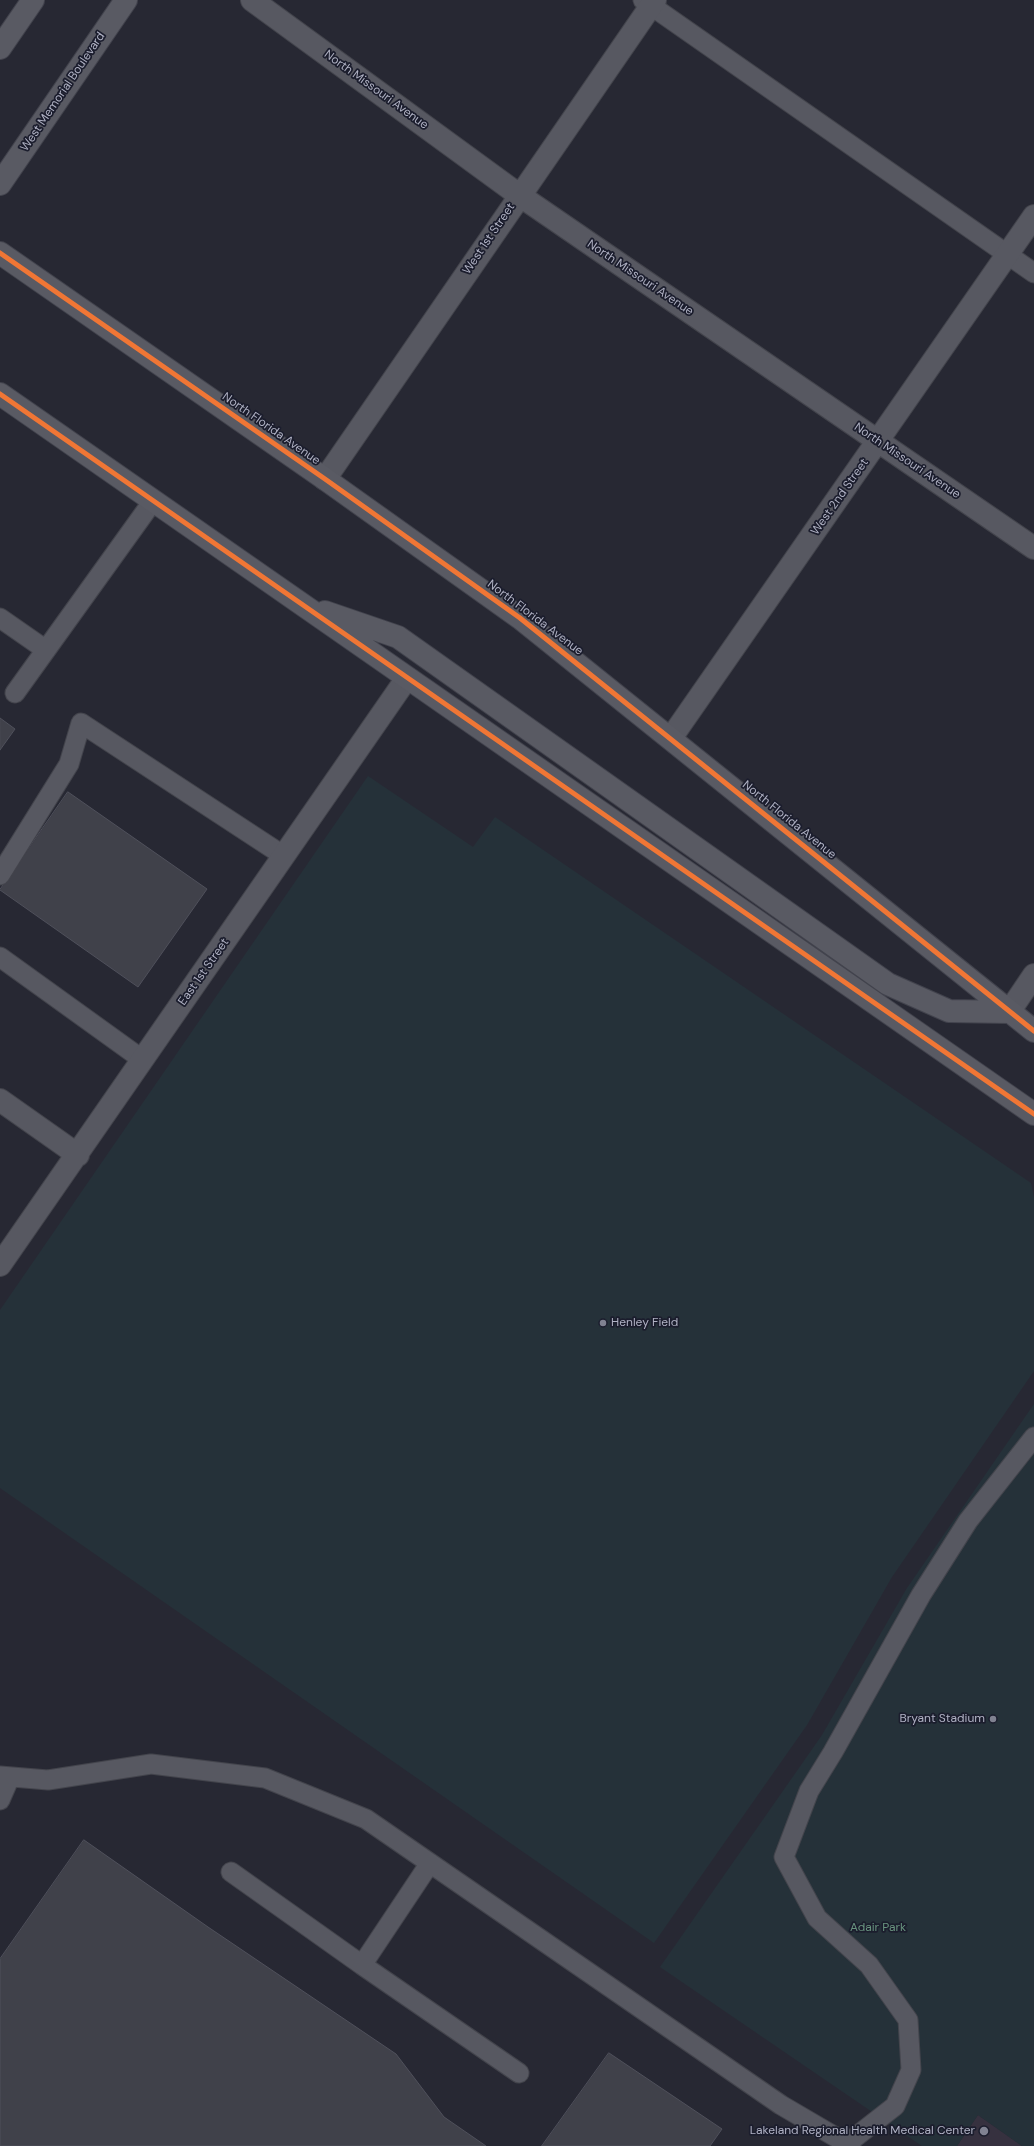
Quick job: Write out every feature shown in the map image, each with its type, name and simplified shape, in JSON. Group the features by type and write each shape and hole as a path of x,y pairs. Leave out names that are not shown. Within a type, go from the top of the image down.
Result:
{"main road":[{"path":"0,48 33,0"},
{"name":"West Memorial Boulevard","path":"0,184 126,0"},
{"name":"North Florida Avenue","path":"0,253 325,479 520,618 1034,1031"},
{"path":"0,394 1034,1114"},
{"path":"300,603 398,637 888,984 949,1011 1009,1012"}],"street":[{"name":"North Missouri Avenue","path":"252,0 520,195 1034,548"},
{"name":"West 1st Street","path":"325,479 520,195 650,2"},
{"name":"West 2nd Street","path":"671,738 879,442 1034,216"},
{"name":"East 1st Street","path":"0,1264 78,1155 407,678"},
{"path":"1009,1012 1034,975"},
{"path":"0,1100 78,1155"}],"lane":[{"path":"650,2 1034,273"},
{"path":"15,693 153,500"},
{"path":"0,618 46,650"},
{"path":"0,875 69,764 81,723 284,856"},
{"path":"0,958 143,1060"},
{"path":"0,1800 5,1776 48,1780 152,1764 265,1778 366,1818 781,2105 847,2145 896,2106 911,2070 908,2020 869,1965 817,1918 784,1857 809,1791 833,1752 921,1595 968,1521 1034,1437"},
{"path":"362,1965 430,1863"},
{"path":"230,1872 518,2073"}],"shaded area":[{"name":"Lakeland Regional Health Medical Center","path":"978,2115 1022,2146 957,2146"}],"green space":[{"name":"Henley Field","path":"368,776 473,847 495,817 1031,1183 1034,1198 1034,1371 892,1577 807,1725 654,1943 0,1488 0,1310"},
{"name":"Adair Park","path":"1034,1404 1034,2146 1022,2146 978,2115 957,2146 922,2146 660,1967 822,1735 907,1588"}],"building":[{"path":"0,718 15,729 0,750"},
{"path":"68,792 207,889 138,987 0,890"},
{"path":"84,1840 208,1927 396,2054 444,2117 486,2146 0,2146 0,1959"},
{"path":"609,2053 722,2129 710,2146 542,2146"}],"cycle path":[{"path":"0,253 325,479 520,618 1034,1031"},
{"path":"0,394 1034,1114"}],"place":[{"name":"Henley Field","path":"603,1323"},
{"name":"Bryant Stadium","path":"993,1719"},
{"name":"Lakeland Regional Health Medical Center","path":"984,2131"}]}
